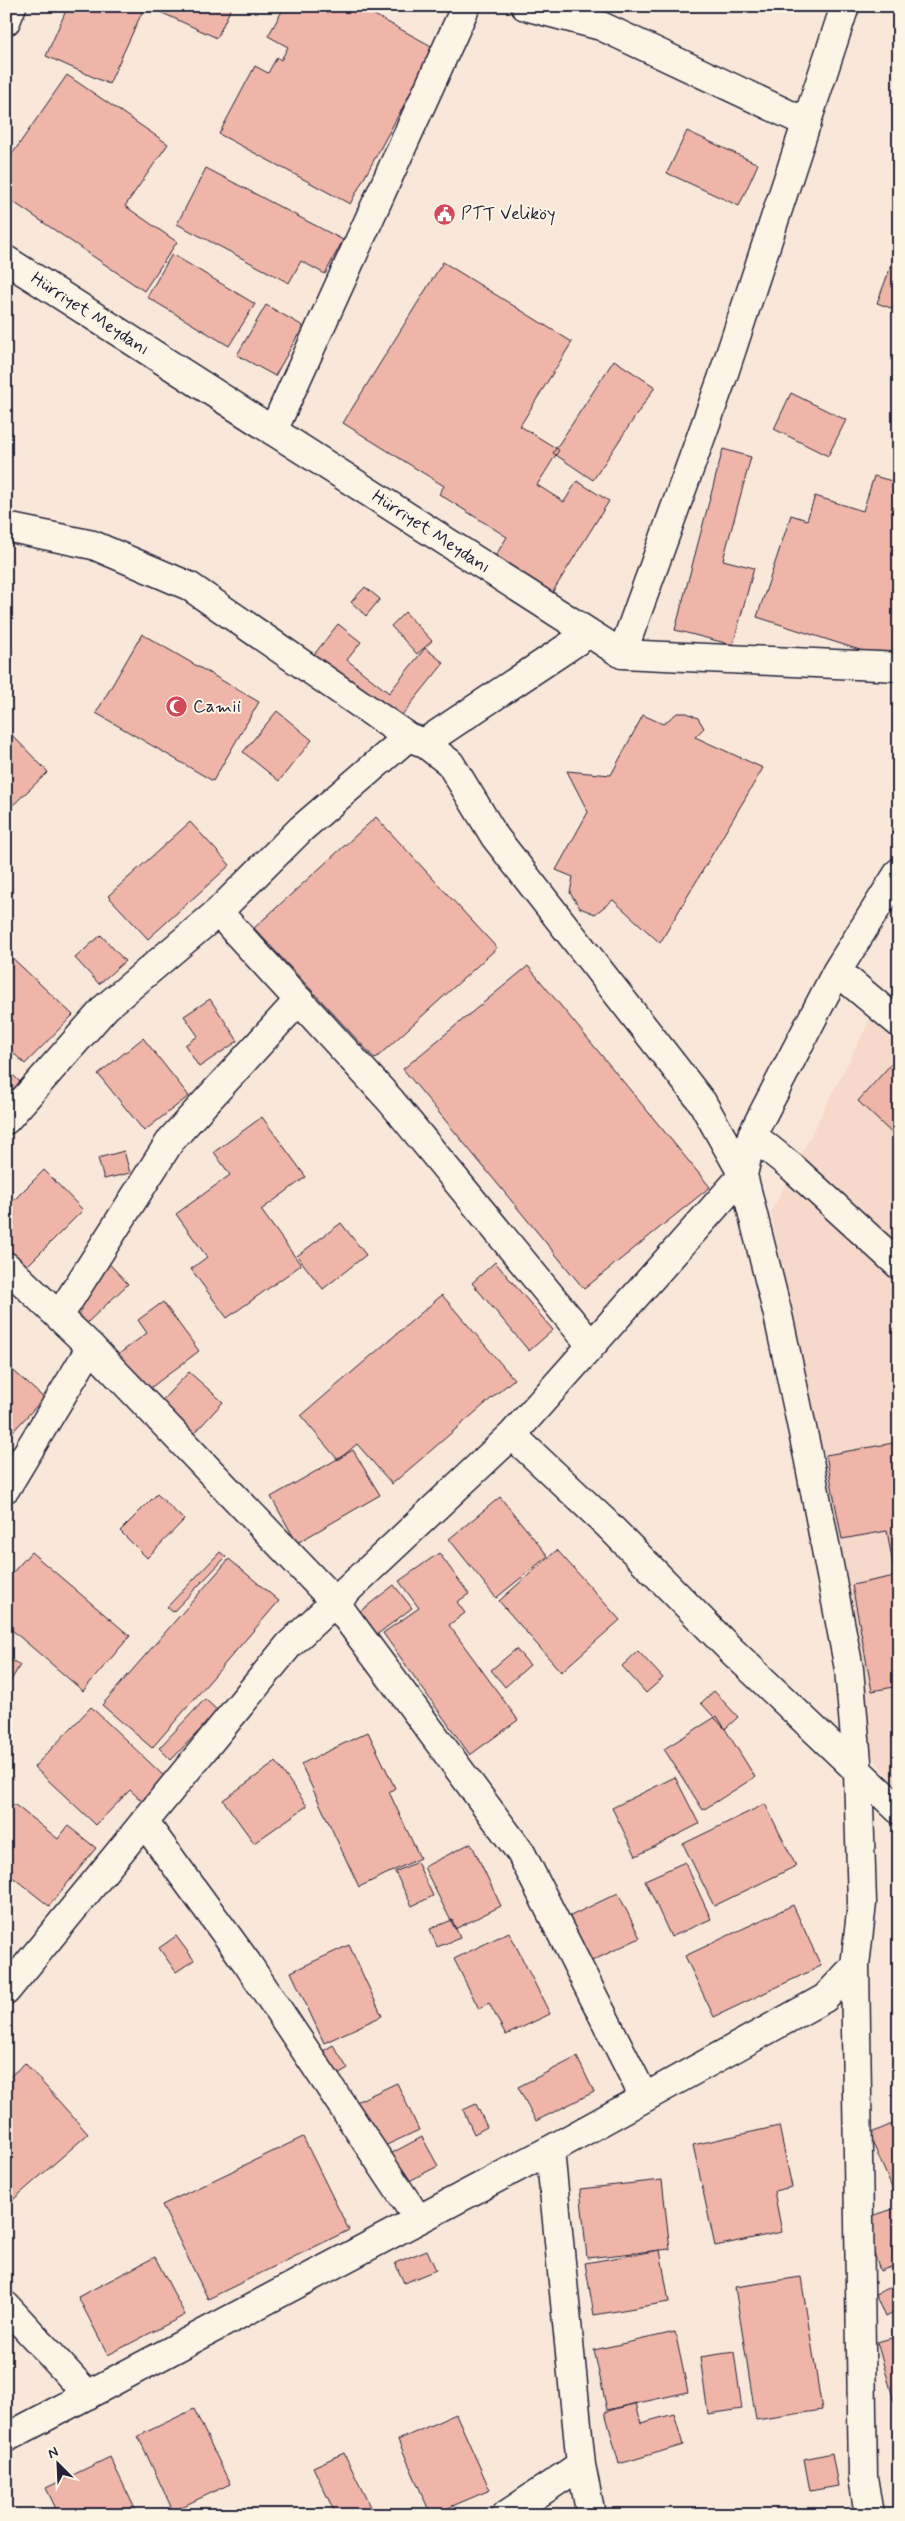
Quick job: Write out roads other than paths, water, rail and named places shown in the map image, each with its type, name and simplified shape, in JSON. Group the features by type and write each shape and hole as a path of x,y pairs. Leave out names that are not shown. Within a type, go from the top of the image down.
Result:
{"street":[{"path":"6,21 12,6"},
{"path":"274,432 466,6"},
{"path":"525,6 601,26 807,123"},
{"path":"622,654 722,379 845,6"},
{"name":"Hürriyet Meydanı","path":"6,260 622,654 899,666"},
{"path":"6,527 93,545 190,586 450,763 494,837 702,1102 744,1175 778,1315 805,1442 847,1660 858,1773 862,1903 855,1966 863,2477 869,2515"},
{"path":"6,1120 106,1007 218,912 301,829 416,740 589,633"},
{"path":"6,1991 289,1645 512,1435 744,1175 752,1135 837,971 899,872"},
{"path":"218,912 390,1101 592,1345"},
{"path":"837,971 899,1023"},
{"path":"59,1316 171,1140 299,1000"},
{"path":"752,1135 793,1168 899,1265"},
{"path":"6,1266 91,1347 335,1602 520,1852 644,2096"},
{"path":"6,1488 91,1347"},
{"path":"512,1435 605,1522 732,1651 899,1810"},
{"path":"144,1822 248,1964 418,2219"},
{"path":"6,2438 550,2150 644,2096 825,1998 855,1966"},
{"path":"550,2150 581,2465 590,2515"},
{"path":"6,2306 88,2395"},
{"path":"506,2515 581,2465"}],"place":[{"name":"PTT Veliköy","path":"445,214"},
{"name":"Camii","path":"177,707"}]}
